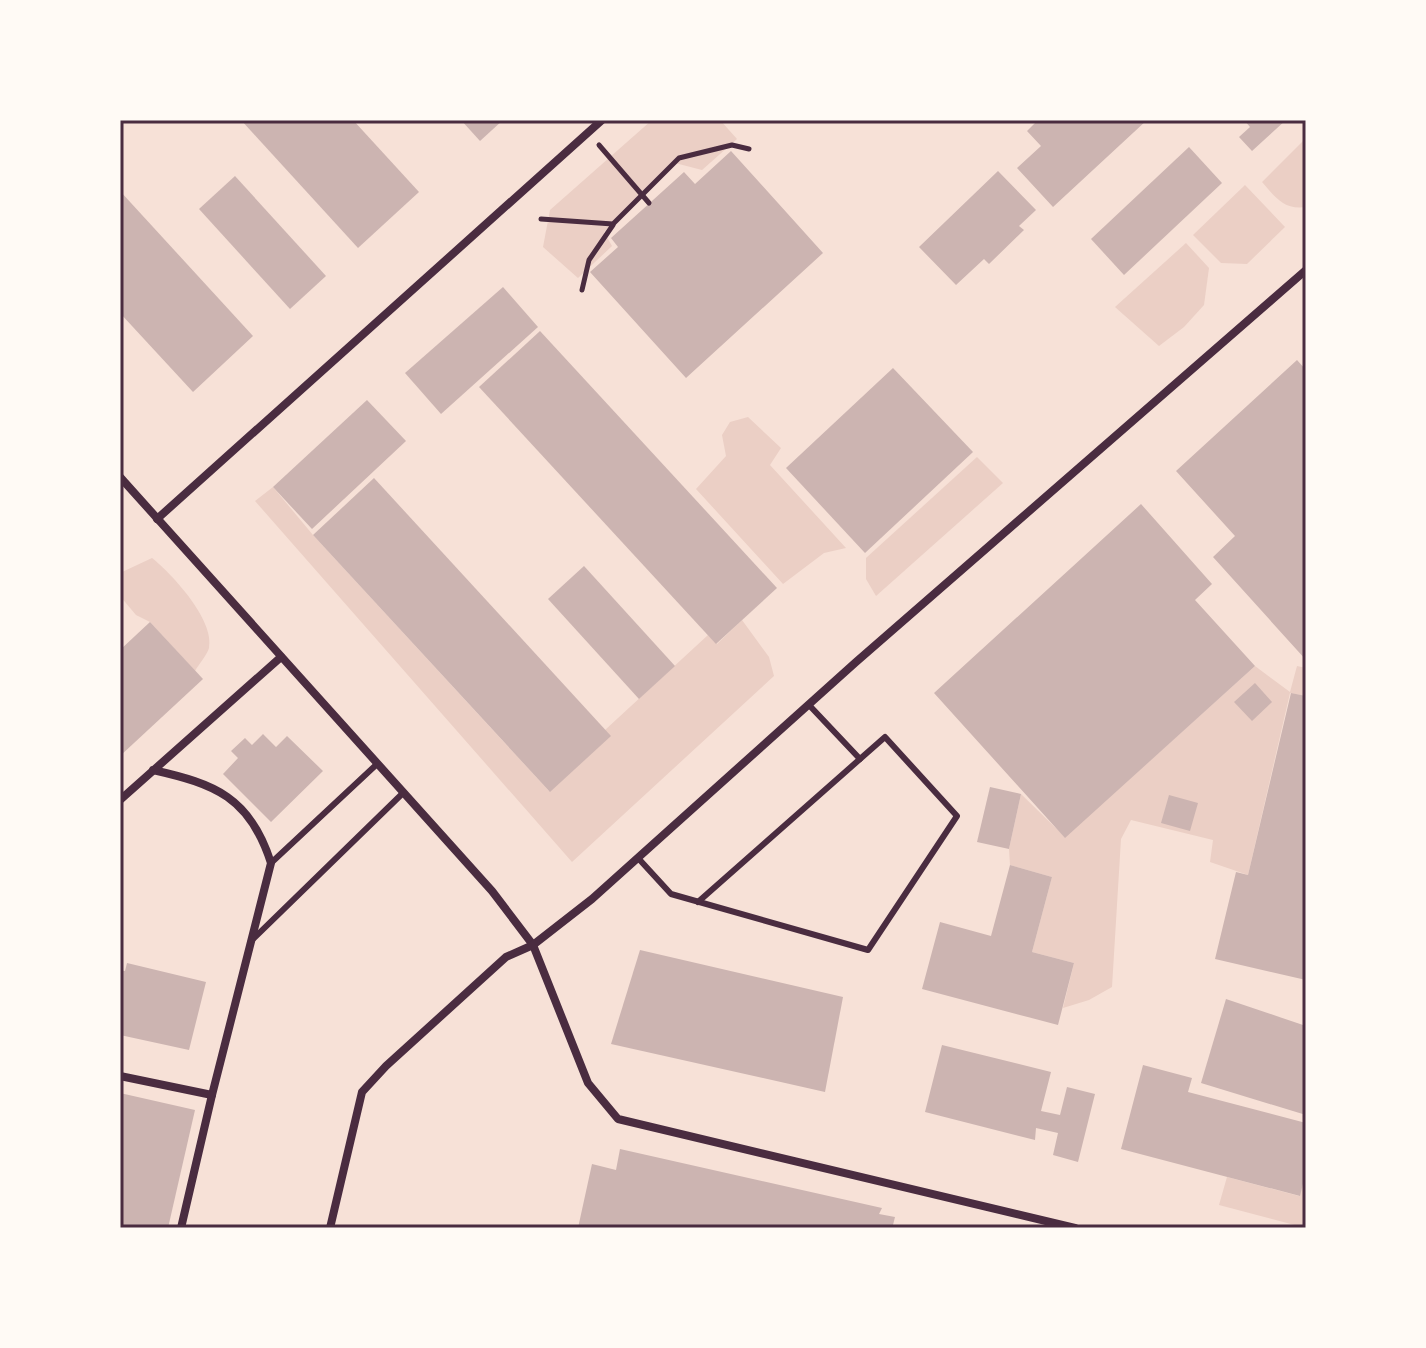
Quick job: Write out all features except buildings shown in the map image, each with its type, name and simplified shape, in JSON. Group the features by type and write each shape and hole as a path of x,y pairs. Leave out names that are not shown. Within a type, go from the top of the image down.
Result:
{"street":[{"path":"157,519 602,120"},
{"path":"330,1228 362,1092 386,1066 506,957 533,945 592,899 1306,270"},
{"path":"120,477 492,891 533,945 588,1083 618,1119 1075,1228"},
{"path":"120,800 281,657"},
{"path":"153,770 199,780 225,793 248,817 266,847 271,863 181,1228"},
{"path":"120,1076 212,1095"}],"lane":[{"path":"809,705 860,759"},
{"path":"638,858 671,894 698,902 868,950 957,816 885,737 698,902"},
{"path":"271,863 377,764"},
{"path":"251,941 403,793"}],"path":[{"path":"588,132 649,203"},
{"path":"582,290 589,260 613,224 679,158 732,145 749,149"},
{"path":"541,219 613,224"}],"shaded area":[{"path":"652,120 720,120 737,139 702,170 675,163 604,232 612,246 578,278 543,247 550,210"},
{"path":"1303,141 1306,145 1306,207 1292,207 1281,202 1262,182"},
{"path":"1245,185 1285,227 1247,264 1221,263 1193,235"},
{"path":"1186,243 1209,268 1204,305 1184,327 1159,346 1115,307"},
{"path":"748,417 781,448 770,465 846,548 824,553 783,584 696,489 726,456 722,435 730,422"},
{"path":"977,457 1003,483 876,596 866,579 866,558"},
{"path":"273,487 313,535 549,791 605,730 708,635 717,644 742,620 769,657 774,676 572,862 255,501"},
{"path":"152,558 190,598 205,624 209,648 195,671 150,622 136,615 120,596 120,573"},
{"path":"1255,666 1290,692 1297,666 1306,668 1306,696 1290,693 1248,875 1210,862 1213,840 1131,820 1121,839 1112,987 1089,1000 1063,1008 1074,963 1032,952 1052,877 1010,865 1009,849 1021,794 1065,837"},
{"path":"1306,1175 1306,1228 1219,1205 1227,1177 1299,1196"}]}
